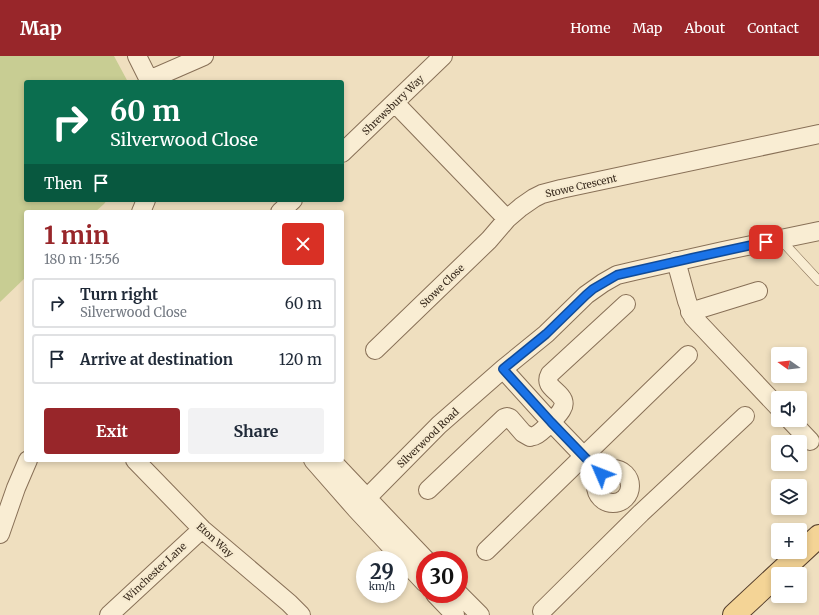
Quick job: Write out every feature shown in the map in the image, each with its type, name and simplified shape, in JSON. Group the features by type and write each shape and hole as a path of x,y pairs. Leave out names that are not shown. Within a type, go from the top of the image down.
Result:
{"main road":[{"path":"788,567 819,536"},
{"path":"734,615 771,583"},
{"path":"756,615 771,589"}],"street":[{"path":"137,56 149,80"},
{"path":"152,80 204,56"},
{"name":"Shrewsbury Way","path":"344,151 443,56"},
{"path":"395,103 507,219"},
{"name":"Stowe Crescent","path":"507,219 521,207 542,194 819,134"},
{"path":"282,210 291,202"},
{"name":"Stowe Close","path":"375,350 489,240 507,219"},
{"name":"Silverwood Road","path":"361,504 438,425 546,334 586,295 617,275 819,231"},
{"path":"676,261 690,312 693,317 771,400"},
{"path":"690,312 758,291"},
{"path":"428,490 504,418 510,418 524,433 530,436 536,435 551,422 561,411 564,405 562,398 549,383 548,379 550,374 626,304"},
{"path":"486,551 688,355"},
{"path":"503,369 601,474"},
{"path":"542,611 641,513 745,416"},
{"path":"797,427 810,441"},
{"path":"0,534 16,488 27,462"},
{"name":"Eton Way","path":"137,462 202,529 301,615"},
{"path":"315,462 416,551"},
{"path":"332,462 361,504 416,572"},
{"path":"611,469 616,469 625,474 629,479 630,485 627,496 617,503 611,503 601,498 596,488 596,483 601,474 606,470 611,469"},
{"path":"625,498 641,513"},
{"name":"Winchester Lane","path":"109,615 202,529"},
{"path":"444,603 455,615"},
{"path":"468,603 480,615"}],"lane":[{"path":"780,240 819,281"}],"green space":[{"path":"0,56 114,56 127,80 24,80 24,202 106,202 97,210 24,210 24,279 0,302"}],"route":[{"path":"601,474 503,369 546,334 593,289 617,275 766,242"}]}
